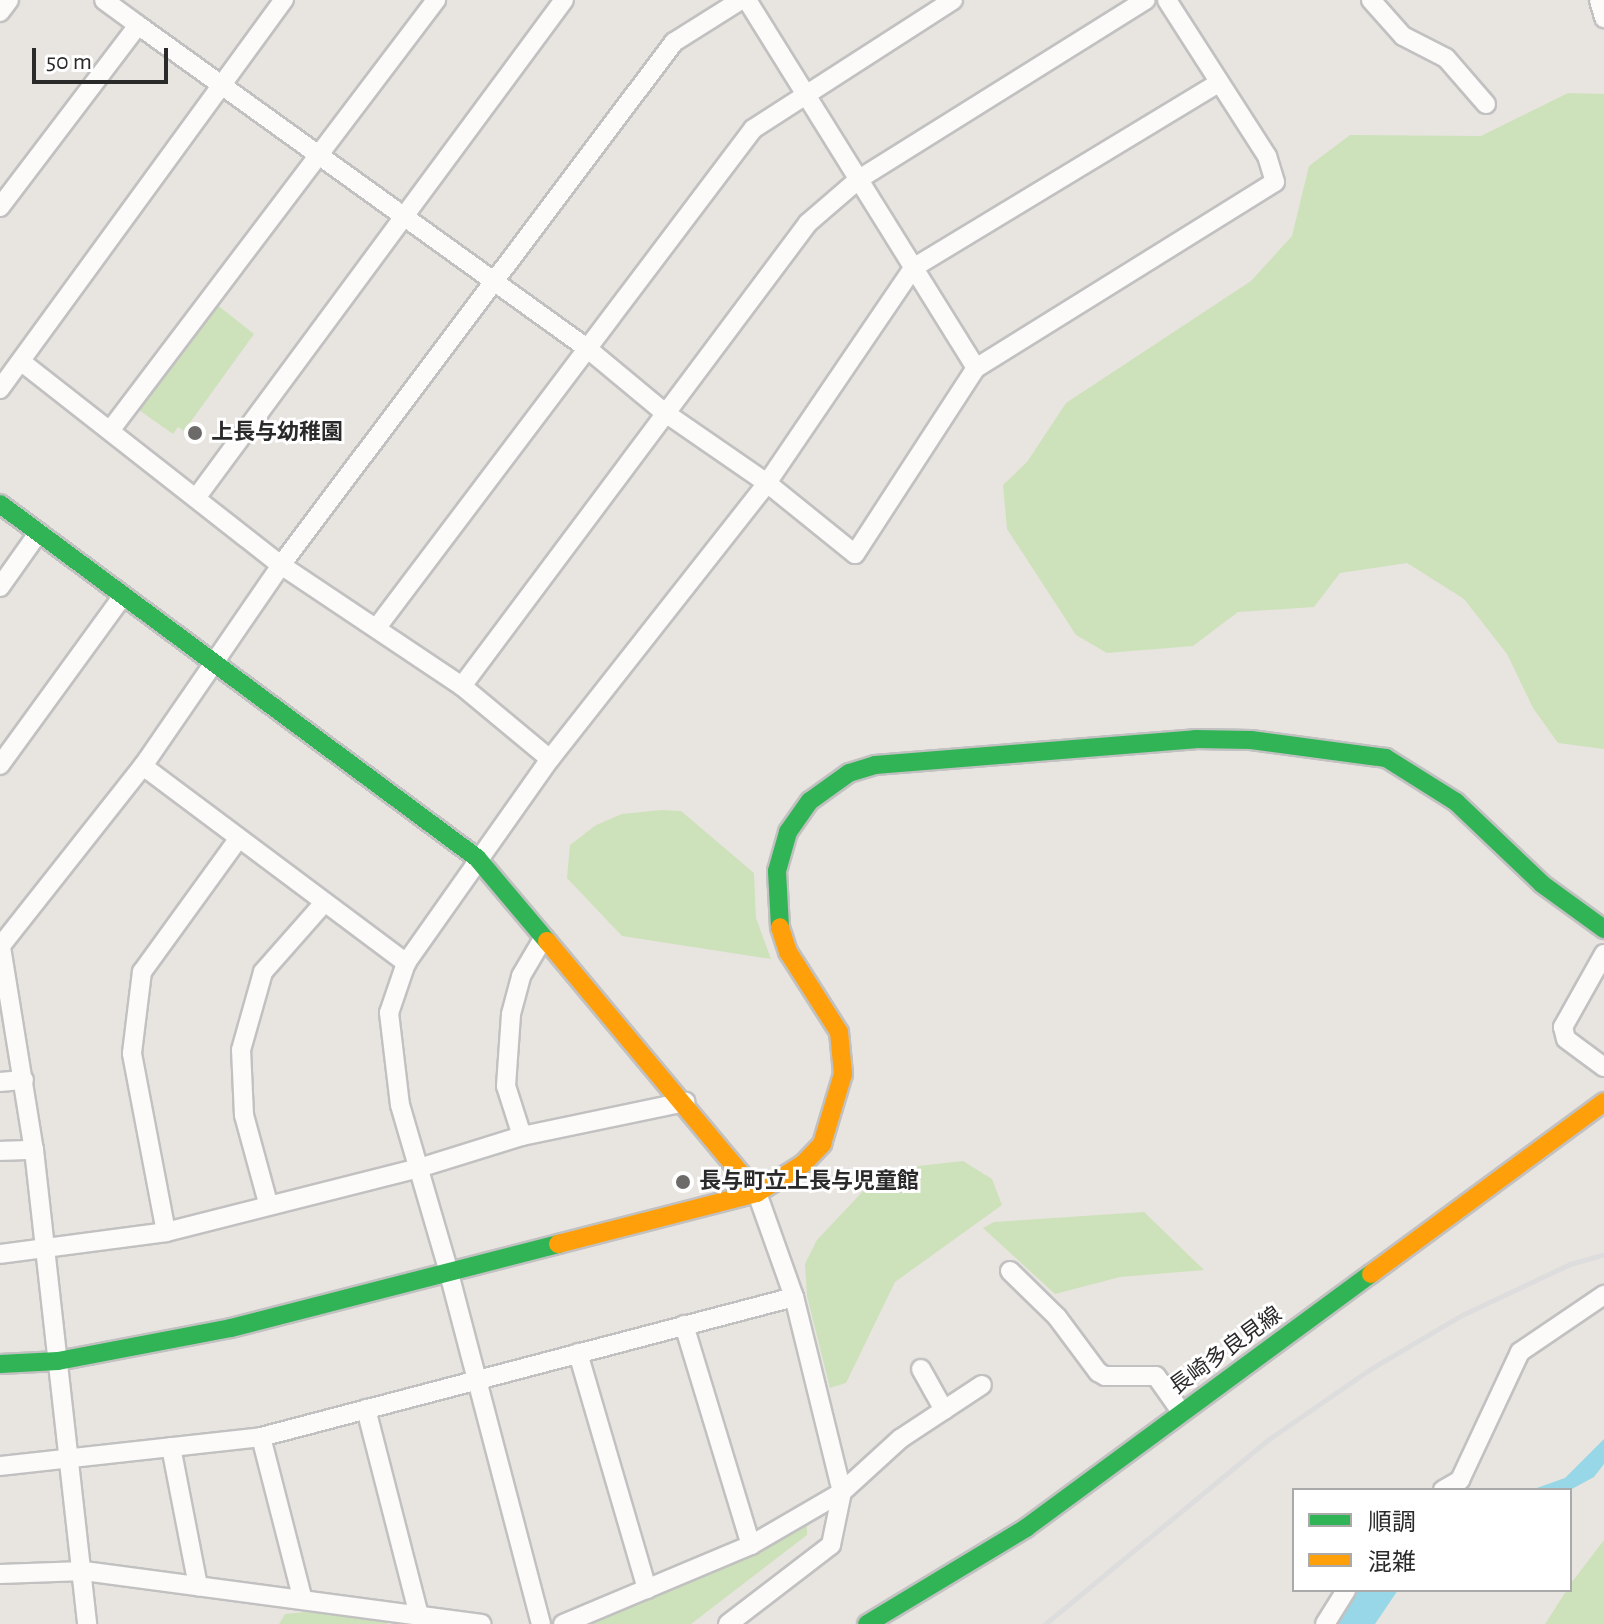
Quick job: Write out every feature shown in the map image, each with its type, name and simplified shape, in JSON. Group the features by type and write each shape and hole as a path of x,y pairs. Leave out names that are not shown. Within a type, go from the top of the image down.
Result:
{"street":[{"path":"0,12 9,0"},
{"path":"104,0 319,158 588,349 664,412 767,483 855,554 976,368 1275,182 1267,156 1167,0"},
{"path":"0,389 23,363 284,0"},
{"path":"112,428 436,0"},
{"path":"196,498 564,0"},
{"path":"87,1624 84,1571 65,1460 58,1361 34,1150 5,982 2,942 143,766 281,565 674,42 741,0"},
{"path":"747,0 976,368"},
{"path":"378,626 753,129 803,93 953,0"},
{"path":"462,686 808,223 859,179 1146,0"},
{"path":"1371,0 1403,36 1446,58 1486,104"},
{"path":"1599,0 1604,18"},
{"path":"0,207 138,25"},
{"path":"541,1624 392,1066 389,1013 406,963 477,858 550,759 767,483 913,268 1219,83"},
{"path":"23,363 112,428 281,565 378,626 462,686 550,759"},
{"path":"0,504 477,858 685,1102 757,1193 794,1297 842,1492 831,1545 728,1624"},
{"path":"0,587 39,532"},
{"path":"0,765 123,596"},
{"path":"0,1364 58,1361 231,1328 448,1269 757,1193 803,1164 822,1144 840,1093 839,1032 788,952 777,918 777,871 788,832 810,801 849,773 875,765 1195,739 1282,743 1386,758 1456,802 1542,884 1604,929"},
{"path":"143,766 323,904 406,963"},
{"path":"166,1232 132,1053 142,972 239,838"},
{"path":"268,1203 244,1115 241,1050 263,972 323,904"},
{"path":"522,1136 506,1086 511,1014 521,976 544,937"},
{"path":"1604,954 1563,1027 1566,1039 1604,1067"},
{"path":"0,1082 24,1080"},
{"path":"0,1254 46,1251 166,1232 268,1203 419,1168 522,1136 685,1102"},
{"name":"長崎多良見線","path":"867,1624 1026,1528 1604,1102"},
{"path":"0,1151 34,1150"},
{"path":"1010,1271 1057,1317 1098,1372 1156,1376 1182,1413"},
{"path":"1446,1488 1460,1480 1520,1352 1604,1295"},
{"path":"0,1466 261,1437 794,1297"},
{"path":"684,1325 751,1545"},
{"path":"578,1353 647,1589"},
{"path":"921,1369 944,1410"},
{"path":"563,1624 751,1545 842,1492 900,1439 982,1385"},
{"path":"366,1409 419,1616"},
{"path":"261,1437 303,1600"},
{"path":"171,1447 198,1586"},
{"path":"0,1574 84,1571 481,1624"},
{"path":"1325,1624 1345,1592"}],"green space":[{"path":"1568,93 1604,94 1604,749 1558,743 1533,708 1507,654 1464,599 1407,563 1340,573 1314,607 1238,612 1193,646 1107,653 1076,635 1007,529 1003,485 1027,462 1066,403 1251,281 1292,236 1309,166 1350,135 1481,136"},
{"path":"216,304 254,334 184,431 178,427 173,434 136,408"},
{"path":"681,811 754,873 756,918 771,959 622,936 567,878 570,845 596,825 622,814"},
{"path":"963,1161 992,1179 1002,1205 895,1282 846,1383 830,1388 807,1296 805,1264 817,1240 883,1170"},
{"path":"1144,1212 1204,1270 1120,1277 1055,1294 983,1228 994,1222"},
{"path":"807,1518 807,1535 691,1624 579,1624 761,1550"},
{"path":"1604,1540 1604,1624 1545,1624 1566,1592 1572,1592 1572,1582"},
{"path":"305,1612 386,1620 388,1624 279,1624 285,1614"}],"water":[{"path":"1604,1439 1604,1464 1594,1477 1572,1489 1537,1488 1565,1478"},
{"path":"1356,1592 1397,1592 1375,1624 1336,1624"}],"railway":[{"path":"1045,1624 1266,1441 1372,1368 1462,1315 1570,1264 1604,1254"}],"traffic: fast":[{"path":"0,504 477,858 547,941"},
{"path":"780,927 777,871 788,832 810,801 849,773 875,765 1195,739 1251,740 1386,758 1456,802 1542,884 1604,929"},
{"path":"0,1364 58,1361 231,1328 558,1244"},
{"path":"867,1624 1026,1528 1371,1274"}],"traffic: slow":[{"path":"558,1244 757,1193 803,1164 822,1144 843,1074 839,1032 788,952 780,927"},
{"path":"547,941 757,1193"},
{"path":"1371,1274 1604,1102"}],"place":[{"name":"上長与幼稚園","path":"195,433"},
{"name":"長与町立上長与児童館","path":"683,1182"}]}
